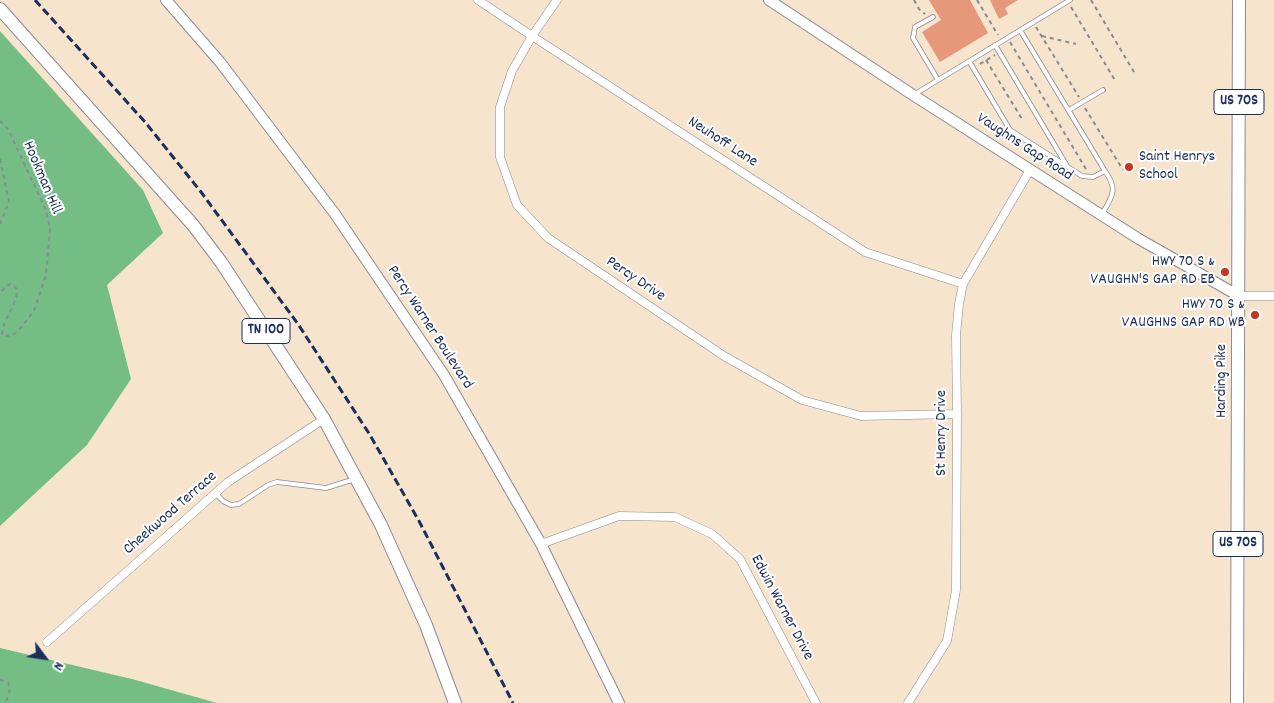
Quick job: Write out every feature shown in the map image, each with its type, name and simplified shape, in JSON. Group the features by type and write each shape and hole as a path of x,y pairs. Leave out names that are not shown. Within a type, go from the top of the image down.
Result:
{"main road":[{"name":"Harding Pike","path":"1237,703 1239,0"},
{"name":"TN 100","path":"0,9 193,225 222,262 324,419 381,525 426,625 455,703"}],"street":[{"name":"Percy Warner Boulevard","path":"166,0 220,62 335,214 444,375 541,544 619,703"},
{"name":"Neuhoff Lane","path":"478,0 865,252 963,284"},
{"name":"Percy Drive","path":"557,0 532,36 512,71 500,107 500,157 517,205 548,238 724,356 802,400 861,416 957,414"},
{"name":"Vaughns Gap Road","path":"768,0 913,95 1140,239 1239,296 1274,296"},
{"name":"St Henry Drive","path":"908,703 947,641 956,590 956,335 963,284 1030,170"},
{"name":"Cheekwood Terrace","path":"47,642 228,482 324,419"},
{"name":"Edwin Warner Drive","path":"541,544 619,516 675,517 712,534 740,559 816,703"}],"lane":[{"path":"913,95 1069,1"},
{"path":"932,17 916,27 913,38 938,80"},
{"path":"1020,30 1112,182 1113,191 1110,202 1101,215"},
{"path":"995,45 1068,168"},
{"path":"969,61 1010,130 1082,176 1091,177 1105,171"},
{"path":"1069,110 1103,90"},
{"path":"215,493 223,501 231,505 239,504 268,485 277,482 326,488 356,478"}],"path":[{"path":"914,0 919,9 932,17"},
{"path":"977,0 998,35"},
{"path":"1091,0 1134,72"},
{"path":"1069,1 1116,82"},
{"path":"1033,22 1123,170"},
{"path":"1042,36 1076,44"},
{"path":"1007,38 1091,177"},
{"path":"982,53 1022,119"},
{"path":"974,68 1000,53"},
{"name":"Hookman Hill","path":"0,121 8,129 46,210 50,230 46,275 34,311 18,331 10,336 2,334 2,326 14,306 17,298 17,289 10,284 0,292"},
{"name":"Hookman Hill","path":"0,160 9,202 0,224"},
{"path":"0,680 8,682 10,686 9,696 5,703"}],"green space":[{"path":"0,31 143,190 163,233 107,285 131,379 87,445 0,526"},
{"path":"0,648 132,679 217,703 0,703"}],"building":[{"path":"929,0 970,0 988,33 940,62 922,32 941,20"},
{"path":"990,0 1018,0 1005,8 1008,14 999,19"}],"railway":[{"path":"35,0 145,122 201,192 298,324 370,435 419,521 513,703"}],"place":[{"name":"Saint Henrys School","path":"1129,167"},
{"name":"HWY 70 S & VAUGHN'S GAP RD EB","path":"1225,272"},
{"name":"HWY 70 S & VAUGHNS GAP RD WB","path":"1255,315"}]}
